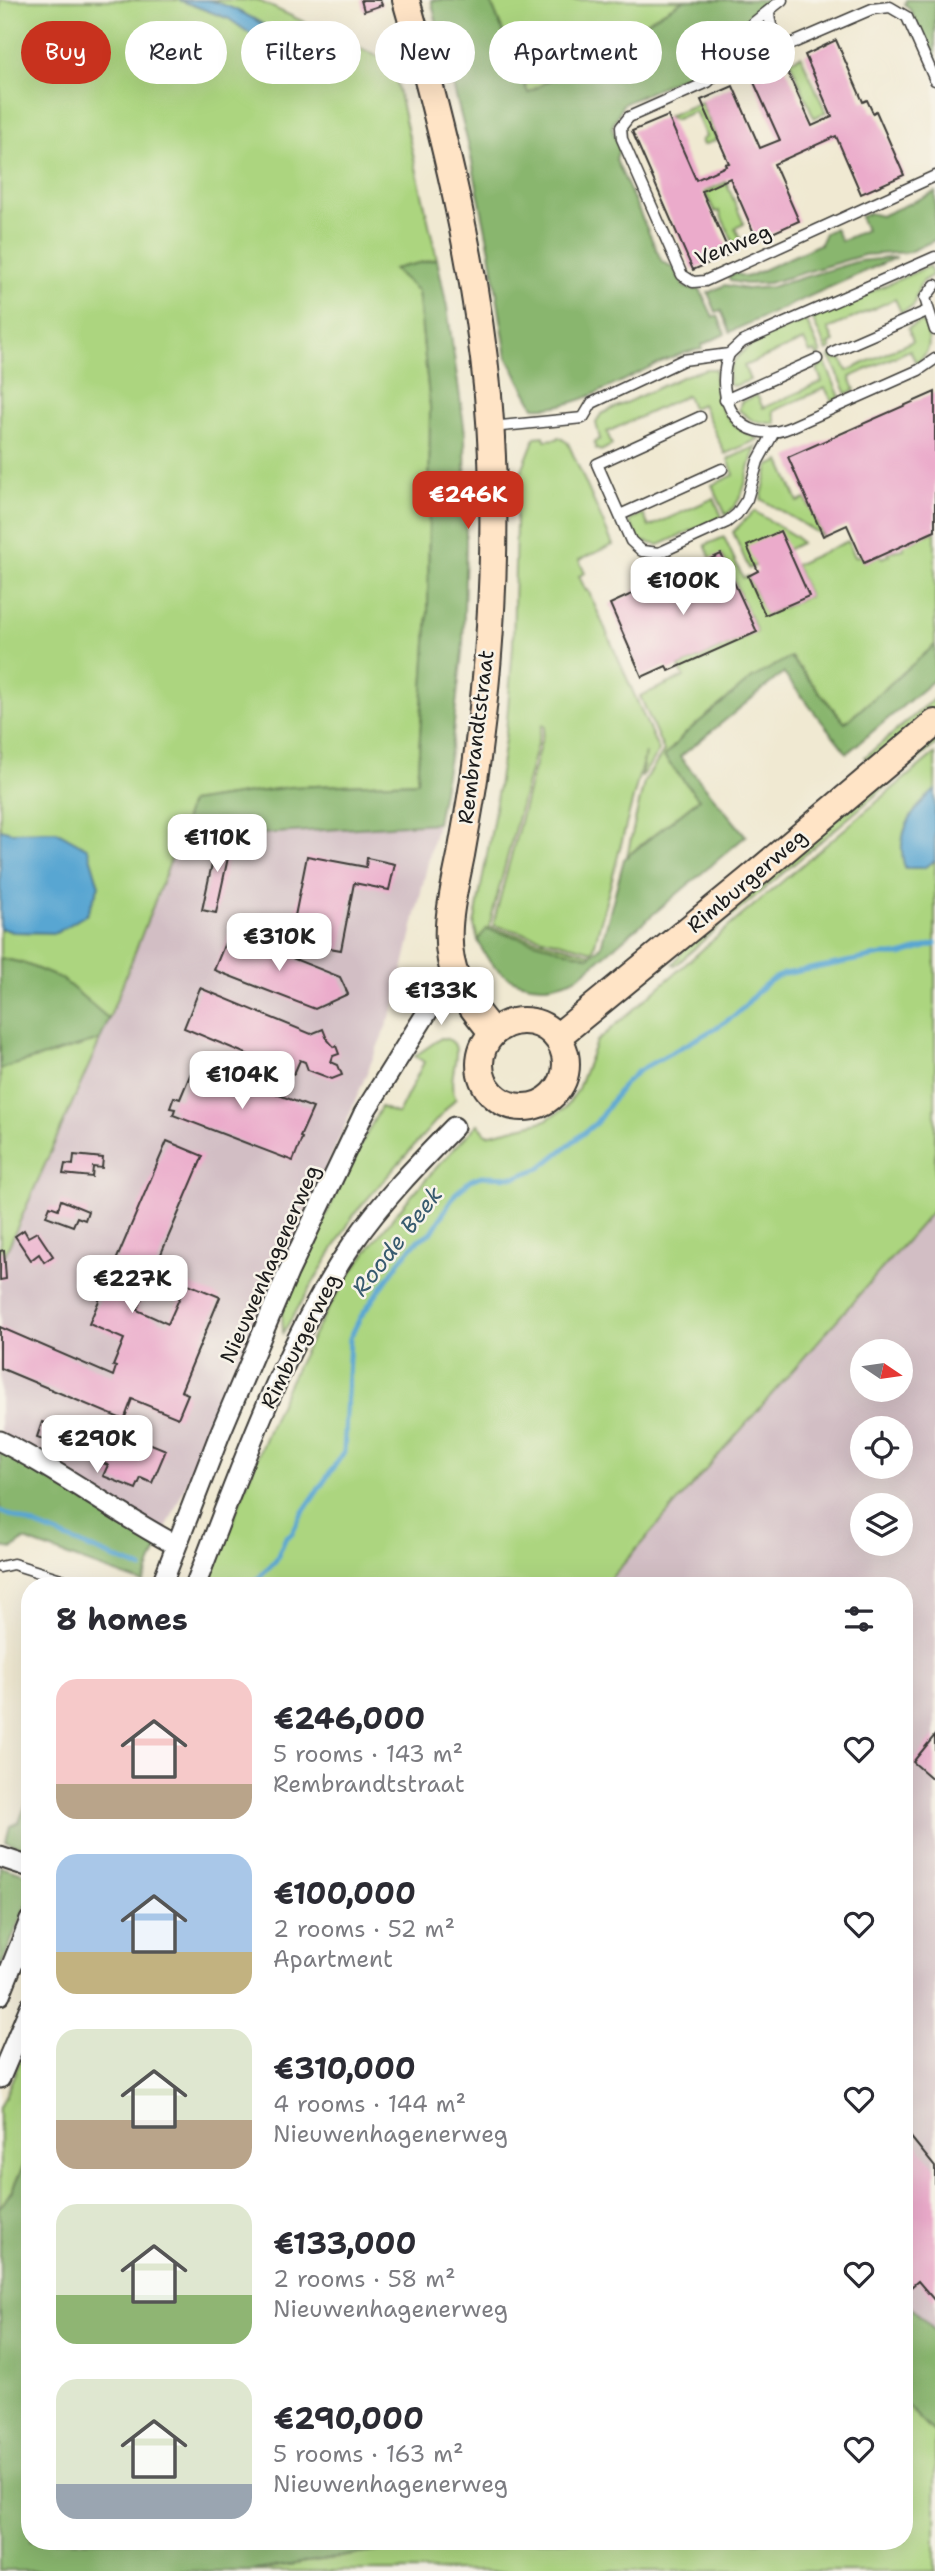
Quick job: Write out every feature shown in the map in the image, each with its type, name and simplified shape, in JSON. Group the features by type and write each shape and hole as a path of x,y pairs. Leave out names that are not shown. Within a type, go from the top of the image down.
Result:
{"street":[{"name":"Rembrandtstraat","path":"406,0 443,140 465,244 484,367 490,427 492,541 485,686 473,786 448,932 457,981 493,1033"},
{"name":"Rimburgerweg","path":"556,1037 750,879 935,723"},
{"name":"Nieuwenhagenerweg","path":"164,1577 219,1436 288,1273 364,1113 436,998 457,981"},
{"path":"526,1021 537,1023 556,1037 562,1045 566,1065 560,1085 547,1100 537,1105 517,1107 498,1100 484,1084 481,1052 493,1033 502,1026 526,1021"},
{"name":"Rimburgerweg","path":"199,1577 285,1361 317,1300 354,1241 379,1209 454,1127"},
{"path":"0,1441 30,1456 143,1528 176,1545"},
{"path":"0,1857 21,1864"},
{"path":"0,1995 21,1942"},
{"path":"0,2078 21,2028"}],"lane":[{"name":"Venweg","path":"757,21 782,0"},
{"name":"Venweg","path":"795,42 872,9 890,6 907,18 935,80"},
{"path":"769,12 770,21"},
{"name":"Venweg","path":"703,84 629,117 621,127 622,139 679,270 693,282 705,281 935,176"},
{"path":"935,257 742,342 729,354 724,368 725,400 732,413 744,424 756,430 774,432 919,370 935,359"},
{"path":"935,285 925,298 935,330"},
{"path":"833,352 927,311"},
{"path":"490,427 583,418 592,402 682,360 729,354"},
{"path":"725,400 817,359"},
{"path":"700,417 597,464 631,541 642,551 659,553 727,522 737,514 747,499 758,461 774,432"},
{"path":"620,515 722,469"},
{"path":"0,1567 13,1564 54,1577"}],"shaded area":[{"path":"437,823 395,1005 344,1128 159,1545 54,1483 0,1444 0,1266 109,1019 179,839"},
{"path":"935,1208 935,2358 913,2330 913,1577 613,1577"}],"green space":[{"path":"0,0 257,0 302,21 241,21 241,84 361,84 361,49 375,55 375,84 397,84 437,259 394,269 418,290 430,407 428,612 417,782 290,787 190,802 179,839 109,1019 62,979 23,963 0,958"},
{"path":"431,0 490,0 499,21 489,21 489,84 524,84 528,93 543,84 662,84 662,21 649,21 684,0 769,0 746,21 676,21 676,80 623,104 612,127 619,148 616,160 662,262 673,267 684,287 700,289 713,317 718,316 725,334 702,345 702,349 660,362 597,393 555,406 534,407 507,357 490,251 469,147 453,84 475,84 475,21 436,21"},
{"path":"490,0 684,0 647,21 499,21"},
{"path":"906,0 935,0 935,65 911,11 905,4"},
{"path":"801,56 826,112 814,118 795,73 795,59"},
{"path":"524,84 543,84 528,93"},
{"path":"701,102 717,140 703,145 701,140 706,137 695,111 674,120 668,116"},
{"path":"726,182 744,224 735,228 744,246 736,249 719,211 715,212 705,192"},
{"path":"935,192 935,240 909,252 864,255 769,283 746,284 730,281 728,276 735,273 746,277 752,275 820,244 825,233 835,228 841,241 866,230 860,217 869,213 881,216"},
{"path":"897,257 730,332 721,310 716,312 708,293 725,285 747,289 771,287 859,261"},
{"path":"437,259 447,307 465,433 466,544 463,644 452,741 437,823 179,839 190,802 290,787 417,782 428,612 430,407 418,291 393,269"},
{"path":"929,266 933,275 921,285 913,307 901,312 895,299 828,329 834,342 829,344 831,349 827,351 812,318"},
{"path":"806,320 821,354 817,356 815,351 810,353 804,340 744,366 750,380 730,385 729,372 734,361 743,352 755,343"},
{"path":"920,322 924,323 929,340 921,359 916,363 910,350 850,377 855,390 847,394 830,357 833,355 836,360 841,358 847,371 913,341 908,328"},
{"path":"824,360 840,397 832,401 825,388 773,411 776,424 753,421 739,410 741,402 757,395 763,408 822,382 817,368"},
{"path":"706,369 716,369 716,393 730,421 759,439 725,454 702,404 692,408 687,395 607,432 612,445 601,451 596,449 594,442 600,439 596,423 601,414 684,376"},
{"path":"544,436 545,440 559,437 568,443 613,545 579,560 585,573 579,576 586,591 588,590 659,751 641,778 645,753 593,951 493,925 545,726 542,725 489,927 592,954 589,957 486,929 478,940 474,925 506,732 513,646 517,483 535,437"},
{"path":"757,446 739,500 726,515 712,485 734,475 728,459"},
{"path":"780,461 798,502 806,499 823,536 761,499 769,466"},
{"path":"714,498 722,517 659,545 640,541 630,523 631,519 643,514 649,527"},
{"path":"754,511 796,537 801,543 749,569 733,532"},
{"path":"935,531 935,645 845,723 791,657 751,679 687,732 664,757 699,799 627,856 644,782 664,751 640,696 684,677 679,667 757,632 722,555 711,559 705,545 724,537 743,578 748,576 766,615 809,596 795,565 848,541 855,557 861,555 864,562 880,555 882,558 889,555 887,552 904,549 903,545"},
{"path":"935,645 935,679 847,753 783,673 680,757 746,836 581,975 566,982 535,986 507,976 485,955 478,940 486,929 589,957 601,946 624,859 699,799 664,757 687,732 751,679 790,657 845,723"},
{"path":"935,698 935,708 871,765 865,757"},
{"path":"935,736 935,745 675,966 673,964 688,944"},
{"path":"935,753 935,1208 612,1577 211,1577 268,1430 311,1339 346,1281 387,1226 431,1173 478,1124 487,1135 544,1121 565,1108 577,1091 596,1042"},
{"path":"0,958 23,963 62,979 109,1019 100,1040 0,1069"},
{"path":"441,1038 450,1040 455,1045 452,1080 456,1098 355,1213 283,1333 282,1314 291,1288 381,1107 398,1114 424,1062 415,1056"},
{"path":"100,1040 98,1045 0,1266 0,1069"},
{"path":"0,1444 54,1483 159,1545 146,1577 126,1577 24,1540 13,1549 0,1547"},
{"path":"21,1817 21,1847 6,1841 10,1826 19,1822"},
{"path":"0,1866 21,1872 21,1917 0,1969"},
{"path":"21,2058 21,2171 0,2208 0,2108"},
{"path":"21,2171 21,2550 385,2550 249,2571 0,2571 0,2208"},
{"path":"913,2309 935,2331 935,2434 913,2412"},
{"path":"913,2412 935,2434 935,2571 249,2571 385,2550 913,2550"}],"water":[{"path":"179,0 207,0 256,21 241,21 241,27 229,19"},
{"path":"935,790 935,861 923,868 905,868 902,845 907,824 918,806"},
{"path":"0,829 12,832 56,831 88,849 99,886 87,914 56,933 13,932 0,928"}],"building":[{"path":"361,0 380,0 382,5 364,11"},
{"path":"836,40 863,102 867,100 873,113 876,111 904,175 861,194 836,136 774,164 799,221 757,240 730,178 702,191 730,254 693,270 632,131 668,116 696,180 729,163 701,100 733,86 760,148 780,140 755,84 793,84 812,126 832,117 805,55"},
{"path":"935,392 935,531 864,563 847,525 823,536 788,457"},
{"path":"780,531 809,596 765,615 748,576 758,571 747,546"},
{"path":"721,554 757,632 669,671 666,666 642,677 610,604 634,593 633,591 643,586 642,583 661,575 662,578 672,573 673,576"},
{"path":"218,836 232,839 216,913 202,910"},
{"path":"307,856 366,867 367,858 395,864 389,890 354,883 341,950 290,941"},
{"path":"229,933 340,977 348,994 315,1009 214,970"},
{"path":"200,988 311,1034 323,1029 327,1039 336,1046 339,1054 333,1056 331,1062 338,1065 342,1075 332,1079 308,1070 305,1062 300,1060 294,1074 184,1028"},
{"path":"198,1056 208,1059 206,1067 313,1108 293,1161 173,1115 175,1109 170,1108 174,1097 180,1099"},
{"path":"167,1141 203,1156 137,1310 168,1324 186,1283 220,1297 181,1391 188,1394 178,1418 132,1399 124,1420 0,1368 0,1327 113,1376 116,1367 113,1366 124,1339 89,1324"},
{"path":"74,1155 103,1158 102,1168 93,1167 92,1177 63,1174 65,1164 73,1165"},
{"path":"61,1200 88,1211 85,1220 77,1217 73,1226 46,1216 50,1206 58,1209"},
{"path":"24,1230 28,1237 37,1232 53,1256 44,1262 39,1254 31,1260 15,1236"},
{"path":"4,1250 6,1279 0,1280 0,1251"},
{"path":"42,1422 54,1427 48,1441 37,1437"},
{"path":"94,1433 128,1447 132,1436 166,1450 152,1483 141,1478 136,1489 103,1476 108,1465 85,1456"},
{"path":"935,1735 935,1781 913,1762"},
{"path":"913,2140 935,2167 935,2301 918,2281 913,2285"}],"waterway":[{"name":"Roode Beek","path":"260,1577 276,1560 286,1537 292,1534 301,1515 344,1452 350,1338 360,1318 400,1261 417,1241 432,1232 455,1194 471,1180 481,1176 516,1177 540,1168 596,1123 624,1084 637,1072 731,1018 774,978 882,955 900,955 935,944"},
{"name":"Roode Beek","path":"0,1511 142,1569"}]}
